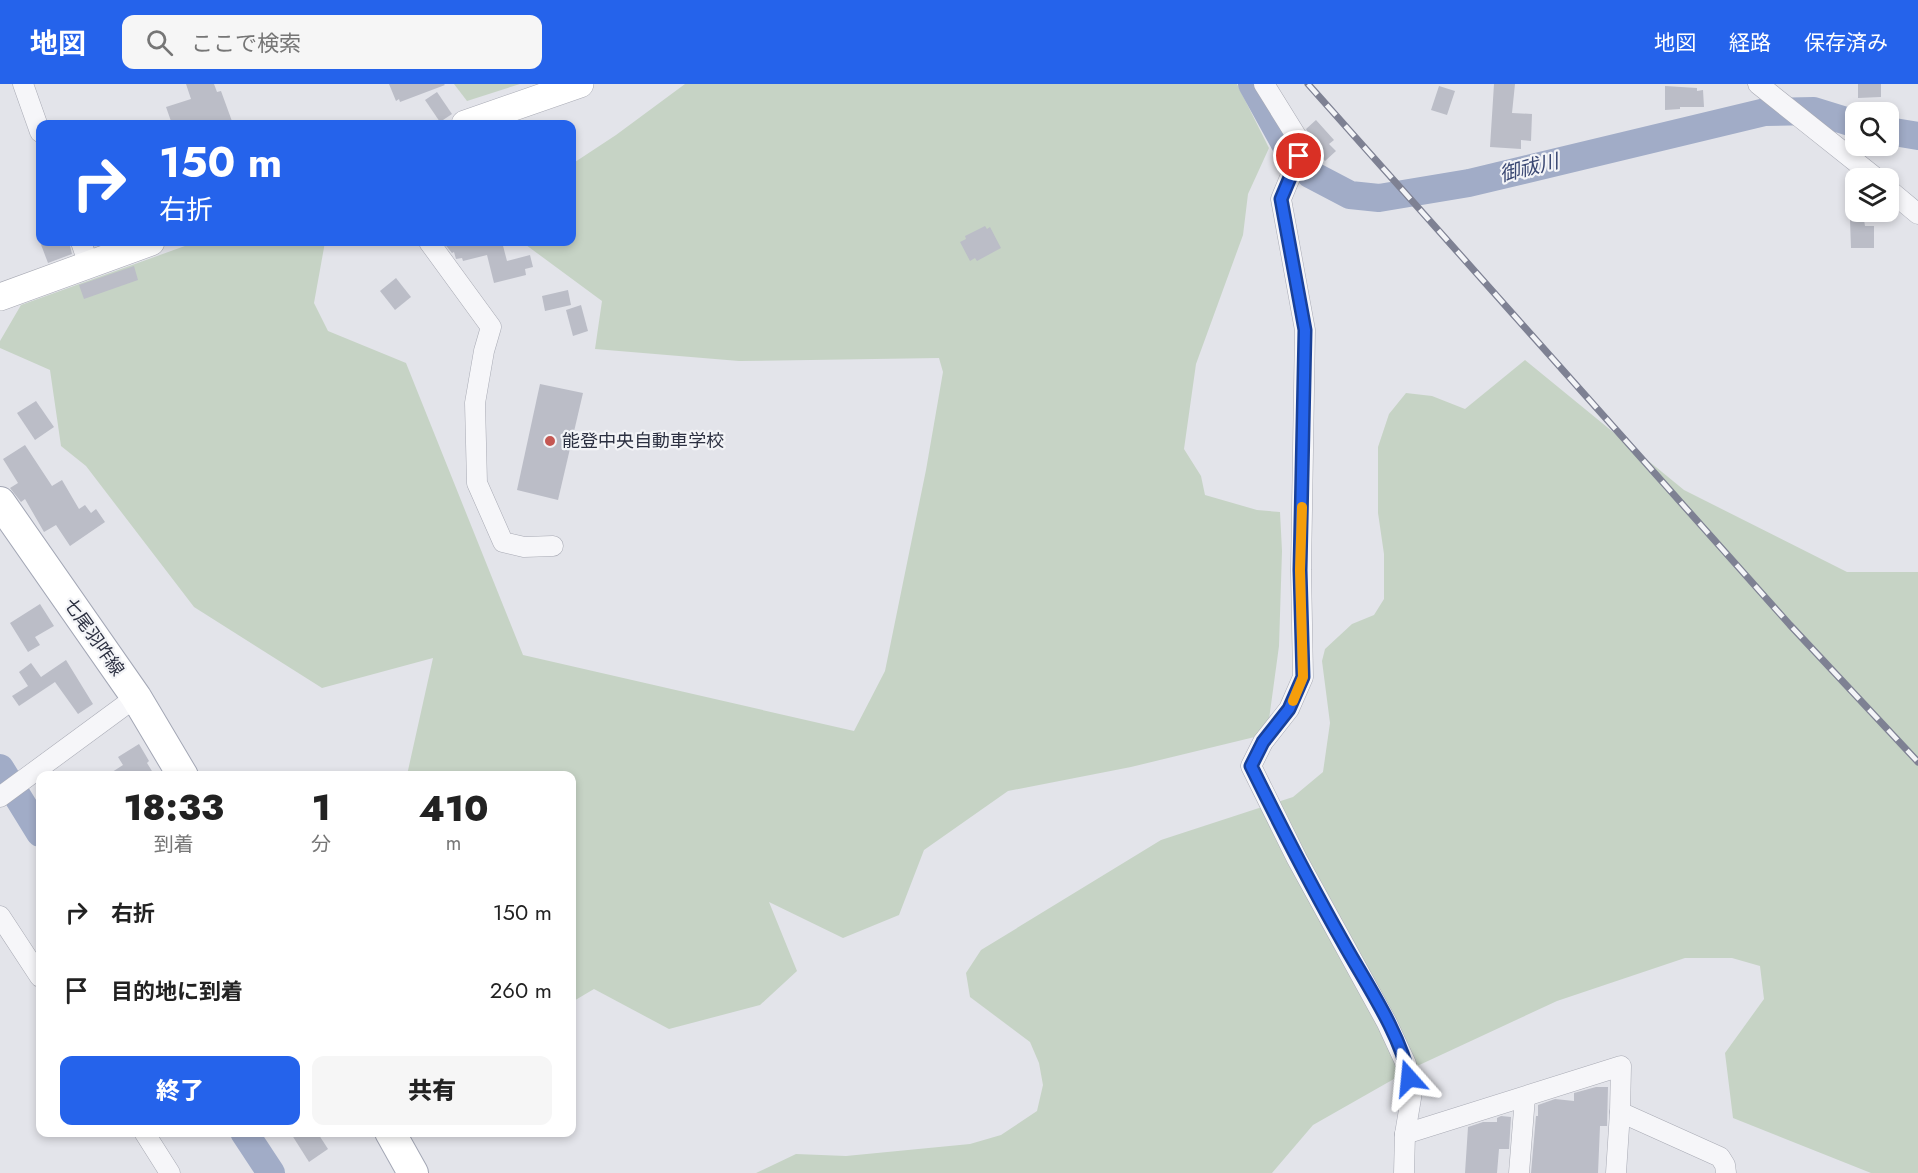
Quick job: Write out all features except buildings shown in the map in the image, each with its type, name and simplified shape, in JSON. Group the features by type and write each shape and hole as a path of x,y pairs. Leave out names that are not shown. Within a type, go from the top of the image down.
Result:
{"main road":[{"name":"七尾羽咋線","path":"0,502 136,697 180,771"},
{"path":"393,1137 413,1173"}],"street":[{"path":"23,84 36,121"},
{"path":"476,120 580,84"},
{"path":"1264,84 1300,142 1297,162 1281,199 1305,330 1300,570 1303,677 1289,709 1263,742 1251,766 1297,859 1387,1023 1406,1064 1412,1092 1406,1134 1404,1173"},
{"path":"1758,84 1864,168"},
{"path":"1899,198 1918,214"},
{"path":"0,297 85,253 127,246"},
{"path":"432,246 491,327 484,351 475,404 477,483 503,542 524,547 553,546"},
{"path":"9,791 136,697"},
{"path":"0,916 36,971"},
{"path":"1406,1134 1621,1066 1616,1173"},
{"path":"1519,1173 1525,1097"},
{"path":"1620,1112 1720,1157 1725,1165 1726,1173"},
{"path":"147,1137 171,1173"}],"green space":[{"path":"454,84 520,84 467,101"},
{"path":"685,84 1237,84 1269,148 1248,194 1243,235 1196,364 1184,449 1201,476 1205,495 1257,510 1280,512 1282,551 1279,646 1267,734 1131,767 1008,791 924,850 899,915 843,938 769,902 797,971 760,1005 669,1029 594,989 576,1000 576,771 408,771 433,658 322,688 194,607 86,466 61,446 50,370 0,348 0,341 21,305 185,246 324,246 314,303 328,331 406,363 523,655 854,731 885,671 926,470 943,372 939,358 739,361 595,349 602,301 527,246 576,246 576,161"},
{"path":"1525,360 1684,490 1847,572 1918,572 1918,1173 1871,1173 1733,1118 1725,1053 1764,999 1760,966 1732,958 1685,958 1557,1001 1415,1067 1313,1125 1272,1173 756,1173 796,1154 846,1156 970,1144 1001,1135 1037,1111 1043,1085 1039,1063 1030,1042 970,997 966,973 981,950 1161,840 1293,797 1323,772 1330,723 1322,661 1325,649 1352,624 1374,615 1384,599 1384,554 1378,513 1378,447 1389,414 1406,393 1432,396 1465,409"}],"waterway":[{"name":"御祓川","path":"1252,84 1290,153 1310,174 1350,195 1379,198 1469,183 1765,112 1814,111 1845,121"},
{"name":"御祓川","path":"1899,133 1918,136"},
{"path":"0,768 36,826"},
{"path":"247,1137 271,1173"}],"railway":[{"path":"1308,84 1790,625 1918,762"}],"slow traffic":[{"path":"1293,701 1303,677 1303,602 1300,570 1302,507"}],"place":[{"name":"能登中央自動車学校","path":"550,441"}],"route":[{"path":"1299,156 1281,199 1305,330 1300,570 1303,602 1303,677 1289,709 1263,742 1251,766 1297,859 1387,1023 1406,1064 1409,1078"}]}
